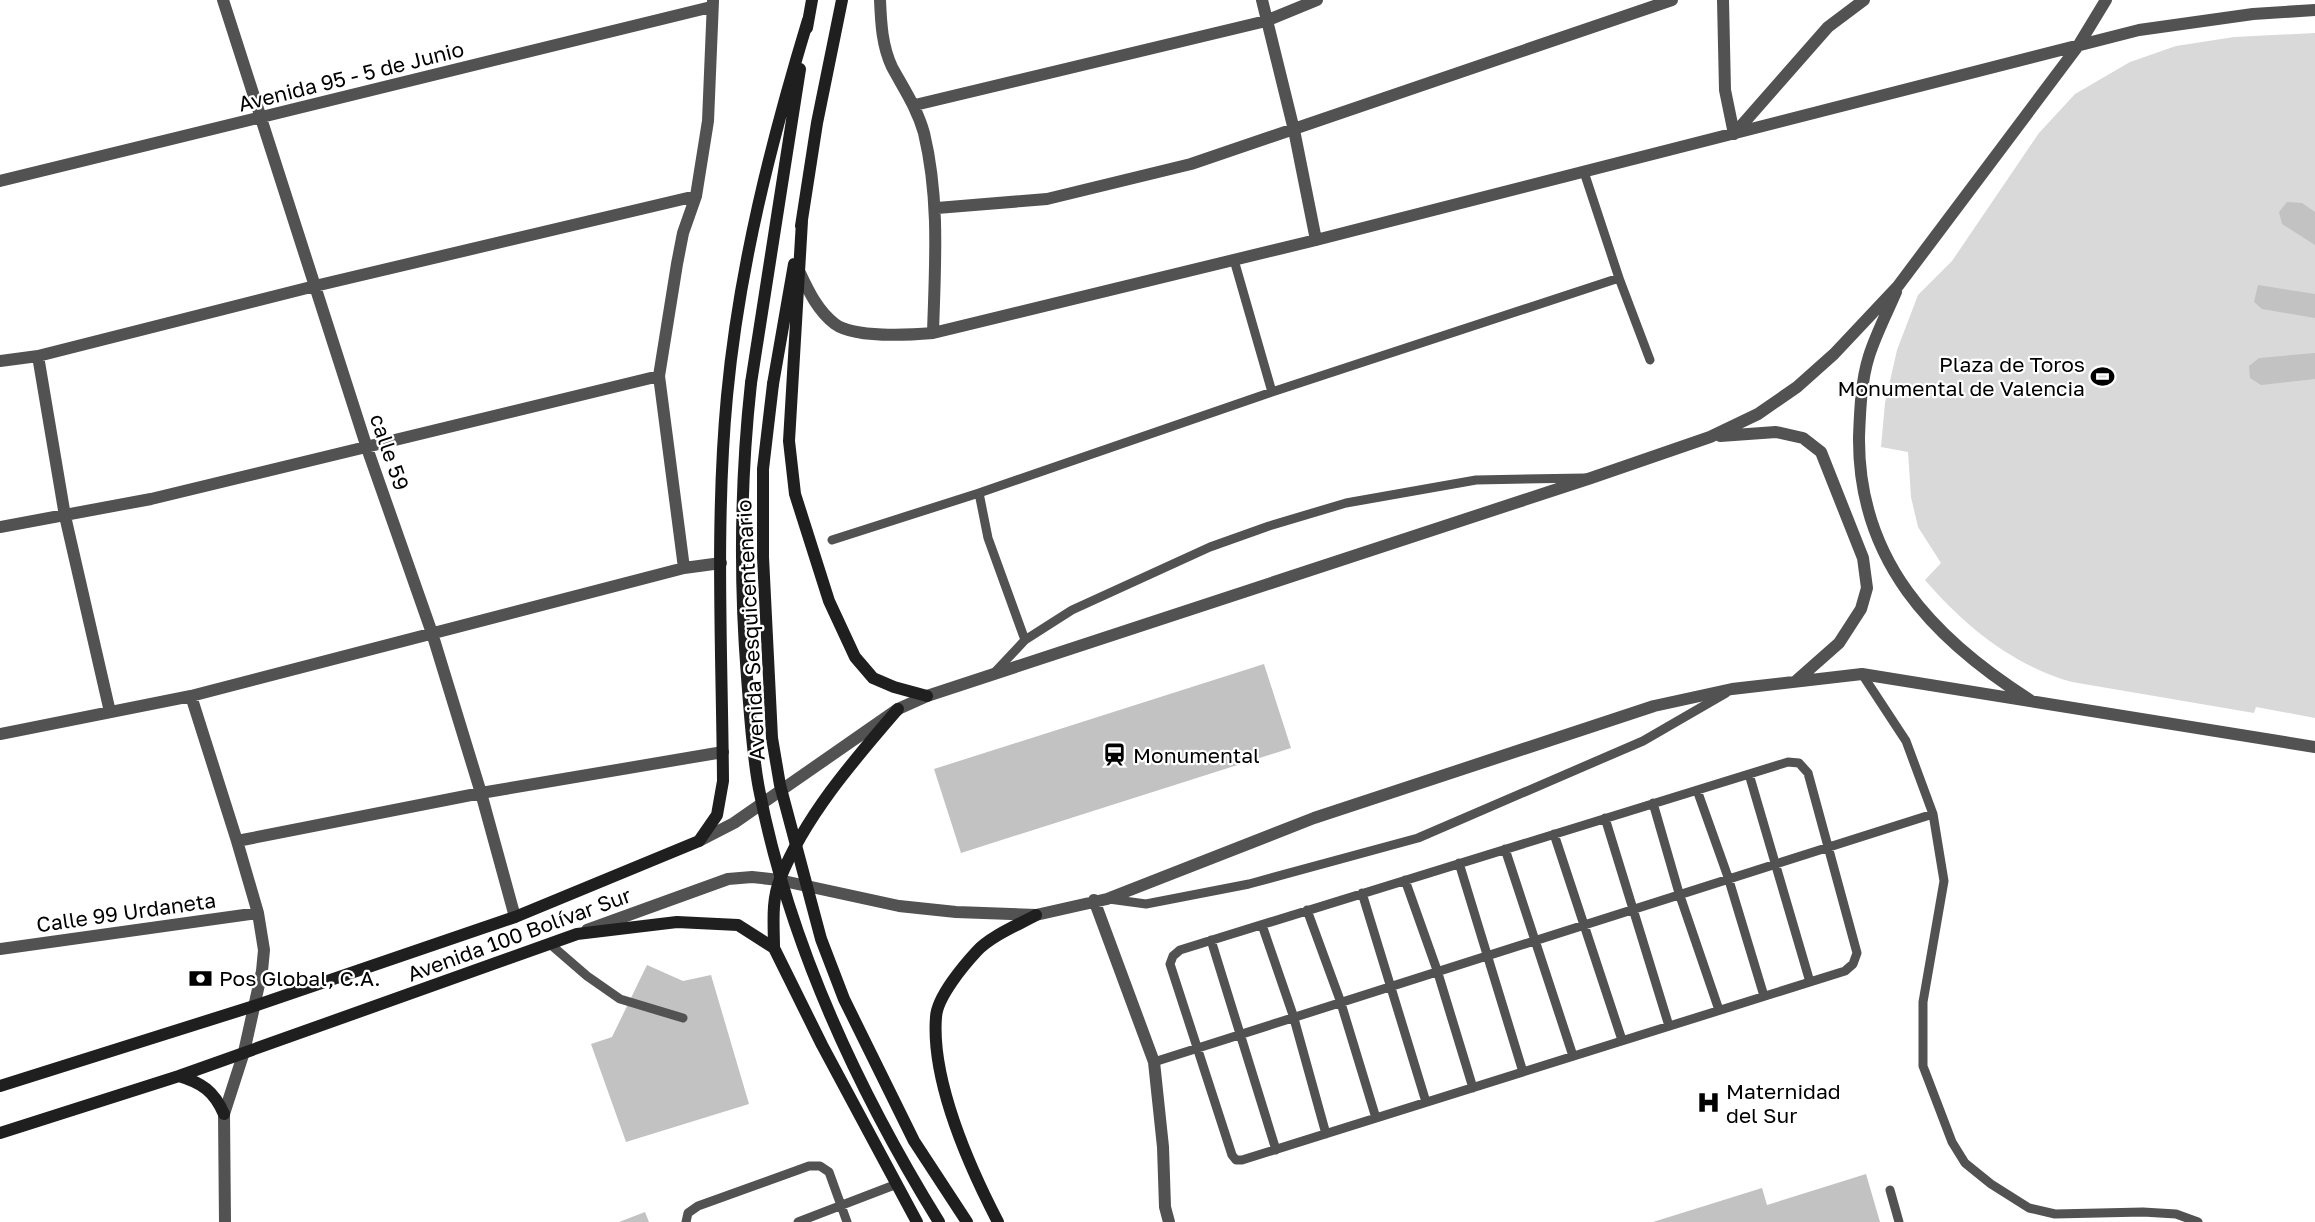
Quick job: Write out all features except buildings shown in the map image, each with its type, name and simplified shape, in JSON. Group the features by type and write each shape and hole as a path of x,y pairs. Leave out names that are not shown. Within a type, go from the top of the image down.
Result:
{"main road":[{"name":"Avenida Sesquicentenario","path":"812,0 751,383 742,464 740,560 753,747 780,878 807,960 868,1095 911,1177 939,1222"},
{"name":"Avenida Sesquicentenario","path":"842,0 817,123 773,384 763,469 763,557 772,738 780,784 821,939 844,999 914,1141 967,1222"},
{"path":"699,842 717,815 723,781 720,514 726,398 734,334 779,117 808,20"},
{"path":"802,220 789,441 795,494 829,601 855,657 873,678 894,687 927,696"},
{"path":"898,709 848,768 803,835 779,880 773,917 774,948 917,1222"},
{"name":"Avenida 100 Bolívar Sur","path":"0,1086 254,1006 515,917 699,842"},
{"path":"998,1222 962,1143 939,1067 936,1015 950,986 978,949 1036,915"},
{"path":"577,934 678,922 738,925 774,948"},
{"name":"Avenida 100 Bolívar Sur","path":"0,1132 179,1076 577,934"},
{"path":"179,1076 194,1080 212,1092 224,1114"}],"street":[{"name":"calle 59","path":"224,0 367,448 432,633 481,793 515,917"},
{"path":"880,0 886,48 891,65 915,105 924,133 937,208 933,333"},
{"path":"1262,0 1294,130 1316,240"},
{"path":"915,105 1266,21 1317,0"},
{"path":"937,208 1047,199 1191,164 1502,56 1672,0"},
{"path":"1723,0 1725,90 1734,134"},
{"path":"1734,134 1828,27 1864,0"},
{"path":"699,842 734,823 898,709 927,696 1591,478 1710,437 1758,414 1797,387 1834,354 1899,286 2078,46 2106,0"},
{"name":"Avenida 95 - 5 de Junio","path":"0,181 261,119 712,4"},
{"path":"684,568 659,376 683,232 696,196 708,121 712,4"},
{"path":"800,273 810,295 836,325 889,337 933,333 1316,240 2139,30 2253,14 2315,10"},
{"path":"0,361 39,356 315,286 696,196"},
{"path":"1899,286 1868,357 1860,410 1859,471 1870,514 1885,556 1915,604 1952,644 1986,672 2035,703"},
{"path":"39,356 65,516 110,712"},
{"path":"0,527 151,499 659,376"},
{"path":"1710,437 1776,432 1803,438 1821,452 1863,558 1867,588 1861,609 1839,643 1796,681"},
{"path":"0,734 191,696 684,568 721,563"},
{"name":"Avenida 100 Bolívar Sur","path":"577,934 729,879 752,877 817,887 899,906 956,912 1036,915 1094,900 1107,899 1314,818 1654,706 1732,689 1796,681 1862,674 2315,747"},
{"path":"191,696 258,913 264,950 262,971 244,1052 224,1114 225,1222"},
{"path":"237,841 481,793 723,752"},
{"path":"1094,900 1154,1062 1163,1147 1165,1207 1169,1222"},
{"name":"Calle 99 Urdaneta","path":"0,949 258,913"}],"lane":[{"path":"1584,172 1619,278 1650,360"},
{"path":"1234,260 1272,392"},
{"path":"832,540 979,493 1272,392 1619,278"},
{"path":"992,675 1025,640 1072,610 1210,547 1346,503 1476,480 1591,478"},
{"path":"979,493 988,538 1025,640"},
{"path":"1862,674 1906,741 1933,814 1944,881 1923,1002 1923,1066 1952,1142 1965,1163 1991,1184 2029,1208 2055,1214 2143,1212 2176,1214 2198,1222"},
{"path":"1107,899 1146,904 1249,884 1418,838 1643,741 1732,689"},
{"path":"1788,762 1799,763 1808,773 1857,953 1853,964 1845,971 1276,1150 1236,1160 1170,964 1173,956 1180,950 1749,774 1788,762"},
{"path":"1749,774 1810,982"},
{"path":"1697,790 1728,877 1764,996"},
{"path":"1653,803 1679,893 1719,1010"},
{"path":"1154,1062 1196,1046 1340,1000 1933,814"},
{"path":"1605,818 1670,1026"},
{"path":"1554,834 1622,1040"},
{"path":"1505,849 1573,1056"},
{"path":"1459,864 1523,1072"},
{"path":"1405,880 1437,970 1473,1088"},
{"path":"1362,893 1426,1102"},
{"path":"1307,910 1340,1000 1376,1118"},
{"path":"1262,924 1293,1015 1326,1134"},
{"path":"1211,940 1276,1150"},
{"path":"550,944 586,976 620,999 683,1018"},
{"path":"686,1222 688,1213 698,1206 809,1166 820,1166 830,1172 847,1222"},
{"path":"798,1222 897,1184"},
{"path":"1890,1190 1899,1222"}],"shaded area":[{"name":"Plaza de Toros Monumental de Valencia","path":"2315,33 2315,718 2256,707 2254,713 2072,682 2050,675 1991,642 1956,613 1925,580 1941,563 1918,527 1911,497 1908,452 1881,447 1885,403 1897,350 1918,295 1952,261 2039,133 2075,94 2130,62 2176,46 2234,37"}],"place":[{"name":"Plaza de Toros Monumental de Valencia","path":"2103,376"},
{"name":"Monumental","path":"1115,755"},
{"name":"Pos Global, C.A.","path":"201,978"},
{"name":"Maternidad del Sur","path":"1708,1103"}]}
